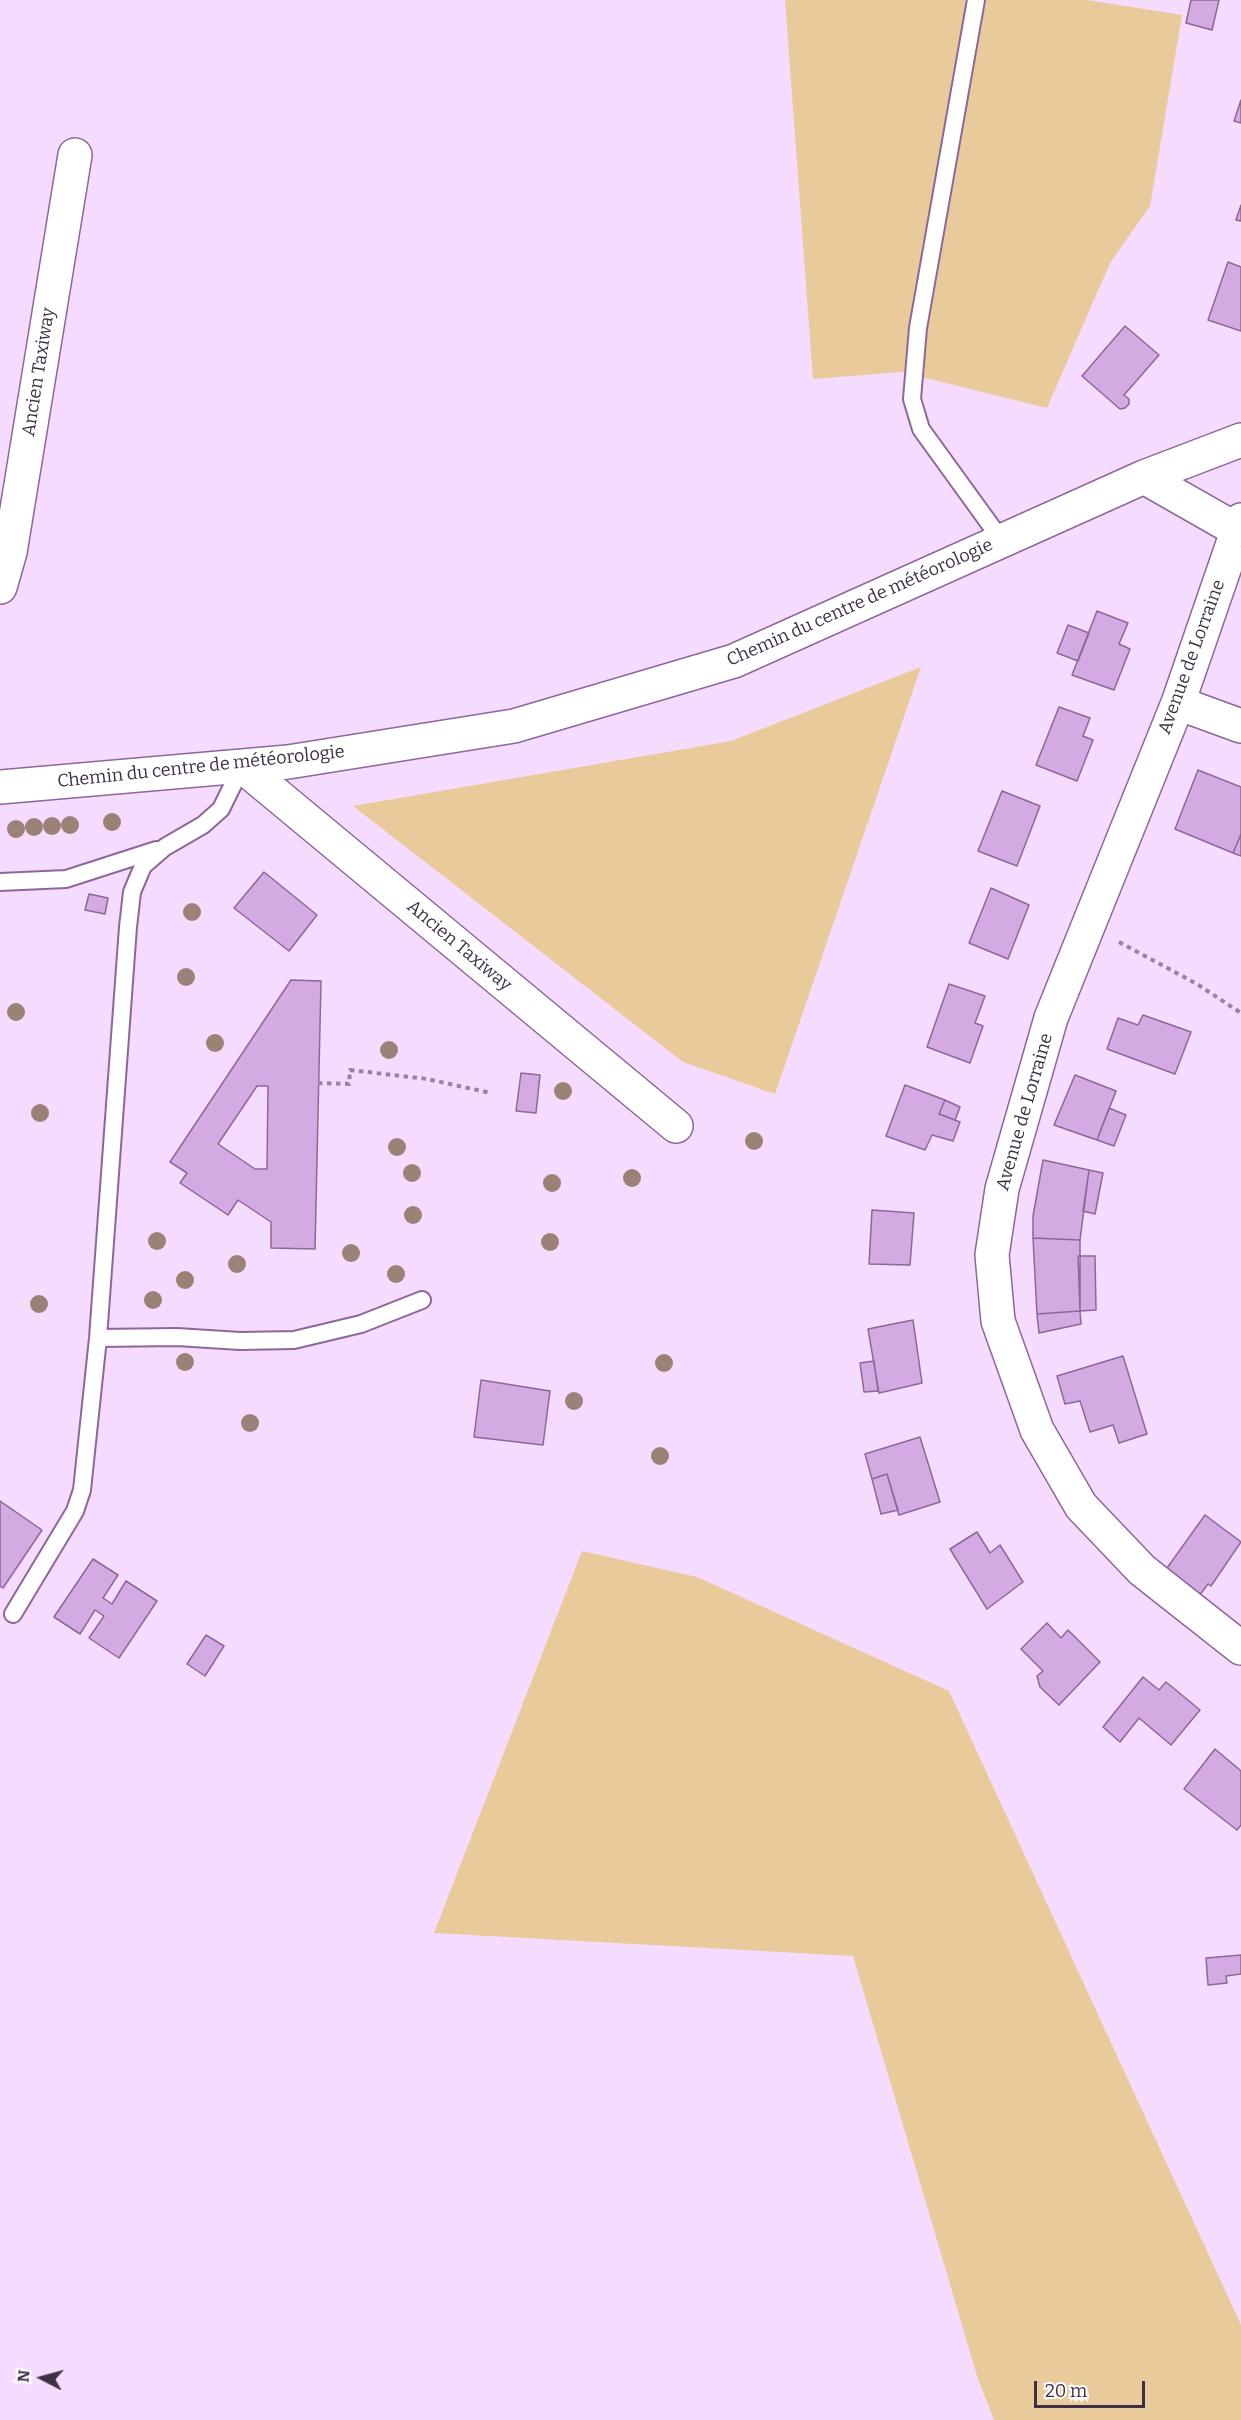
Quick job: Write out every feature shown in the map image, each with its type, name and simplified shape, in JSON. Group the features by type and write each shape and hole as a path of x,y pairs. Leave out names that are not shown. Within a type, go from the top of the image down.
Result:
{"street":[{"name":"Ancien Taxiway","path":"0,587 10,552 75,155"},
{"name":"Chemin du centre de météorologie","path":"0,787 288,762 514,726 723,664 1144,477 1241,440"},
{"path":"1144,477 1239,525"},
{"name":"Avenue de Lorraine","path":"1239,525 1178,703 1051,1018 1002,1189 992,1255 998,1321 1036,1430 1081,1506 1142,1570 1241,1648"},
{"path":"1178,703 1241,726"},
{"name":"Ancien Taxiway","path":"242,766 676,1126"}],"lane":[{"path":"976,0 918,328 912,399 921,429 1002,541"},
{"path":"12,1614 75,1511 82,1490 98,1338 132,891 143,866 165,847 203,825 220,809 242,766"},
{"path":"0,882 66,879 165,847"},
{"path":"98,1338 177,1337 240,1341 294,1340 361,1324 422,1300"}],"path":[{"path":"1089,926 1197,984 1241,1013"},
{"path":"318,1083 349,1084 350,1070 410,1076 491,1093"}],"shaded area":[{"path":"785,0 1087,0 1182,15 1150,206 1110,263 1047,408 901,372 813,379"},
{"path":"921,667 775,1094 683,1062 353,806 731,741"},
{"path":"582,1551 697,1577 949,1691 1241,2325 1241,2420 994,2420 978,2379 853,1956 434,1933"}],"building":[{"path":"1191,0 1219,0 1212,30 1186,23"},
{"path":"1241,100 1241,123 1234,121"},
{"path":"1241,205 1241,221 1236,220"},
{"path":"1228,262 1241,267 1241,331 1208,320"},
{"path":"1125,326 1159,355 1124,395 1129,399 1129,404 1120,409 1082,376"},
{"path":"1097,611 1128,623 1119,644 1130,649 1114,690 1072,675"},
{"path":"1068,625 1089,633 1078,661 1057,653"},
{"path":"1059,707 1090,718 1083,736 1093,740 1077,781 1036,765"},
{"path":"1198,770 1241,787 1241,834 1233,853 1175,829"},
{"path":"1002,791 1040,806 1017,866 978,851"},
{"path":"1241,834 1241,856 1233,853"},
{"path":"264,872 317,915 289,951 234,908"},
{"path":"991,888 1029,905 1008,959 969,943"},
{"path":"89,894 108,898 105,914 85,910"},
{"path":"291,980 321,981 315,1249 271,1248 271,1222 238,1200 228,1215 180,1183 187,1173 170,1162","holes":["257,1086 268,1086 267,1169 255,1169 218,1144"]},
{"path":"949,984 985,996 975,1023 983,1026 970,1063 927,1047"},
{"path":"1143,1015 1191,1032 1175,1074 1107,1049 1118,1018 1138,1025"},
{"path":"521,1073 540,1075 536,1113 516,1111"},
{"path":"1075,1075 1116,1091 1097,1140 1054,1125"},
{"path":"905,1085 945,1100 939,1114 960,1122 953,1141 932,1135 925,1150 886,1136"},
{"path":"945,1100 960,1107 955,1120 939,1114"},
{"path":"1109,1108 1126,1115 1114,1146 1097,1140"},
{"path":"1043,1160 1089,1170 1080,1240 1033,1238 1033,1216"},
{"path":"1089,1170 1103,1173 1095,1214 1083,1211"},
{"path":"872,1210 914,1213 910,1265 869,1264"},
{"path":"1033,1238 1080,1240 1080,1311 1037,1314"},
{"path":"1078,1256 1095,1256 1096,1310 1080,1311"},
{"path":"1080,1311 1081,1324 1039,1333 1037,1314"},
{"path":"913,1320 922,1383 879,1393 868,1329"},
{"path":"1123,1356 1147,1434 1119,1443 1113,1425 1090,1432 1080,1401 1065,1404 1057,1376"},
{"path":"874,1361 878,1391 864,1392 860,1363"},
{"path":"481,1380 550,1391 543,1445 474,1437"},
{"path":"920,1437 940,1502 899,1515 887,1474 872,1479 865,1454"},
{"path":"887,1474 898,1510 881,1514 872,1479"},
{"path":"0,1501 42,1530 3,1588 0,1586"},
{"path":"1205,1515 1241,1542 1211,1586 1208,1584 1196,1600 1162,1575"},
{"path":"977,1532 990,1553 1000,1545 1023,1582 987,1609 950,1549"},
{"path":"93,1559 118,1575 103,1598 112,1604 126,1581 157,1601 119,1658 89,1638 104,1616 95,1610 80,1634 54,1617"},
{"path":"1047,1623 1061,1638 1068,1630 1100,1662 1059,1705 1040,1687 1037,1676 1043,1671 1021,1649"},
{"path":"206,1635 224,1646 205,1676 187,1664"},
{"path":"1143,1677 1159,1690 1166,1682 1200,1710 1171,1745 1139,1718 1120,1742 1103,1727"},
{"path":"1215,1749 1241,1771 1241,1825 1237,1830 1184,1789"},
{"path":"1241,1955 1241,1974 1226,1976 1227,1983 1208,1985 1206,1958"}]}
